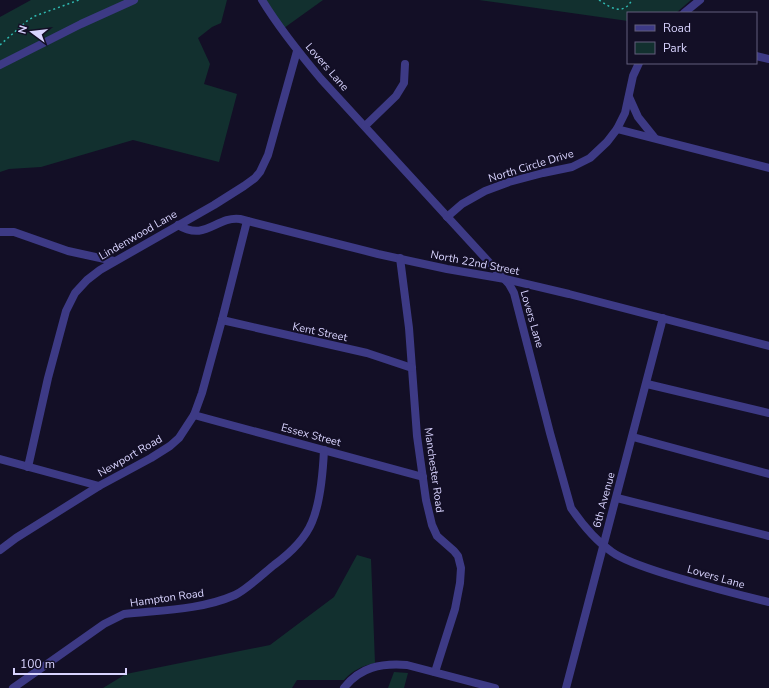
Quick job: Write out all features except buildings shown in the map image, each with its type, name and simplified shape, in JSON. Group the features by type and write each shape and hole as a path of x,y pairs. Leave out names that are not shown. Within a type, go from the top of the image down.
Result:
{"street":[{"path":"0,65 81,24 134,0"},
{"name":"Lovers Lane","path":"262,0 270,14 321,79 505,279 514,293 571,508 578,518 603,545 614,554 648,569 727,593 769,602"},
{"path":"685,12 700,0"},
{"name":"Lindenwood Lane","path":"28,467 48,378 66,310 75,293 87,280 100,270 214,205 244,186 260,172 268,155 298,51"},
{"path":"757,56 769,59"},
{"path":"365,126 396,96 404,83 405,64"},
{"name":"North Circle Drive","path":"448,217 462,204 485,191 543,172 572,167 590,158 607,142 617,129 625,113 633,76 639,64"},
{"path":"629,97 638,117 654,138"},
{"path":"617,129 769,168"},
{"name":"North 22nd Street","path":"178,225 187,229 198,231 205,230 234,218 247,220 447,269 505,279 769,346"},
{"name":"Newport Road","path":"0,550 16,538 99,486 170,446 179,438 194,415 202,393 247,220"},
{"path":"0,232 14,232 68,251 114,261"},
{"name":"Manchester Road","path":"400,258 409,328 417,436 432,526 437,536 458,556 461,568 455,610 435,672"},
{"name":"6th Avenue","path":"566,688 647,384 663,318"},
{"name":"Kent Street","path":"222,320 367,353 412,368"},
{"path":"647,384 769,413"},
{"name":"Essex Street","path":"194,415 423,477"},
{"path":"633,437 769,474"},
{"name":"Hampton Road","path":"13,688 104,624 118,616 124,614 199,606 237,594 257,579 288,554 302,539 312,523 317,508 324,450"},
{"path":"0,459 99,486"},
{"path":"617,498 769,536"},
{"path":"344,688 350,680 361,672 379,666 392,664 407,665 495,688"}],"path":[{"path":"0,45 27,21 35,16 79,0"},
{"path":"599,0 608,6 621,10 628,7 632,0"}],"green space":[{"path":"31,0 227,0 221,23 212,27 198,38 210,64 204,84 237,94 219,162 133,140 41,167 9,169 0,172 0,17"},
{"path":"264,0 323,0 284,28"},
{"path":"479,0 691,0 677,12 627,12 627,21"},
{"path":"357,555 371,559 375,663 358,669 344,680 297,680 292,688 103,688 126,674 270,645 334,597"},
{"path":"394,672 408,673 404,688 388,688"}]}
